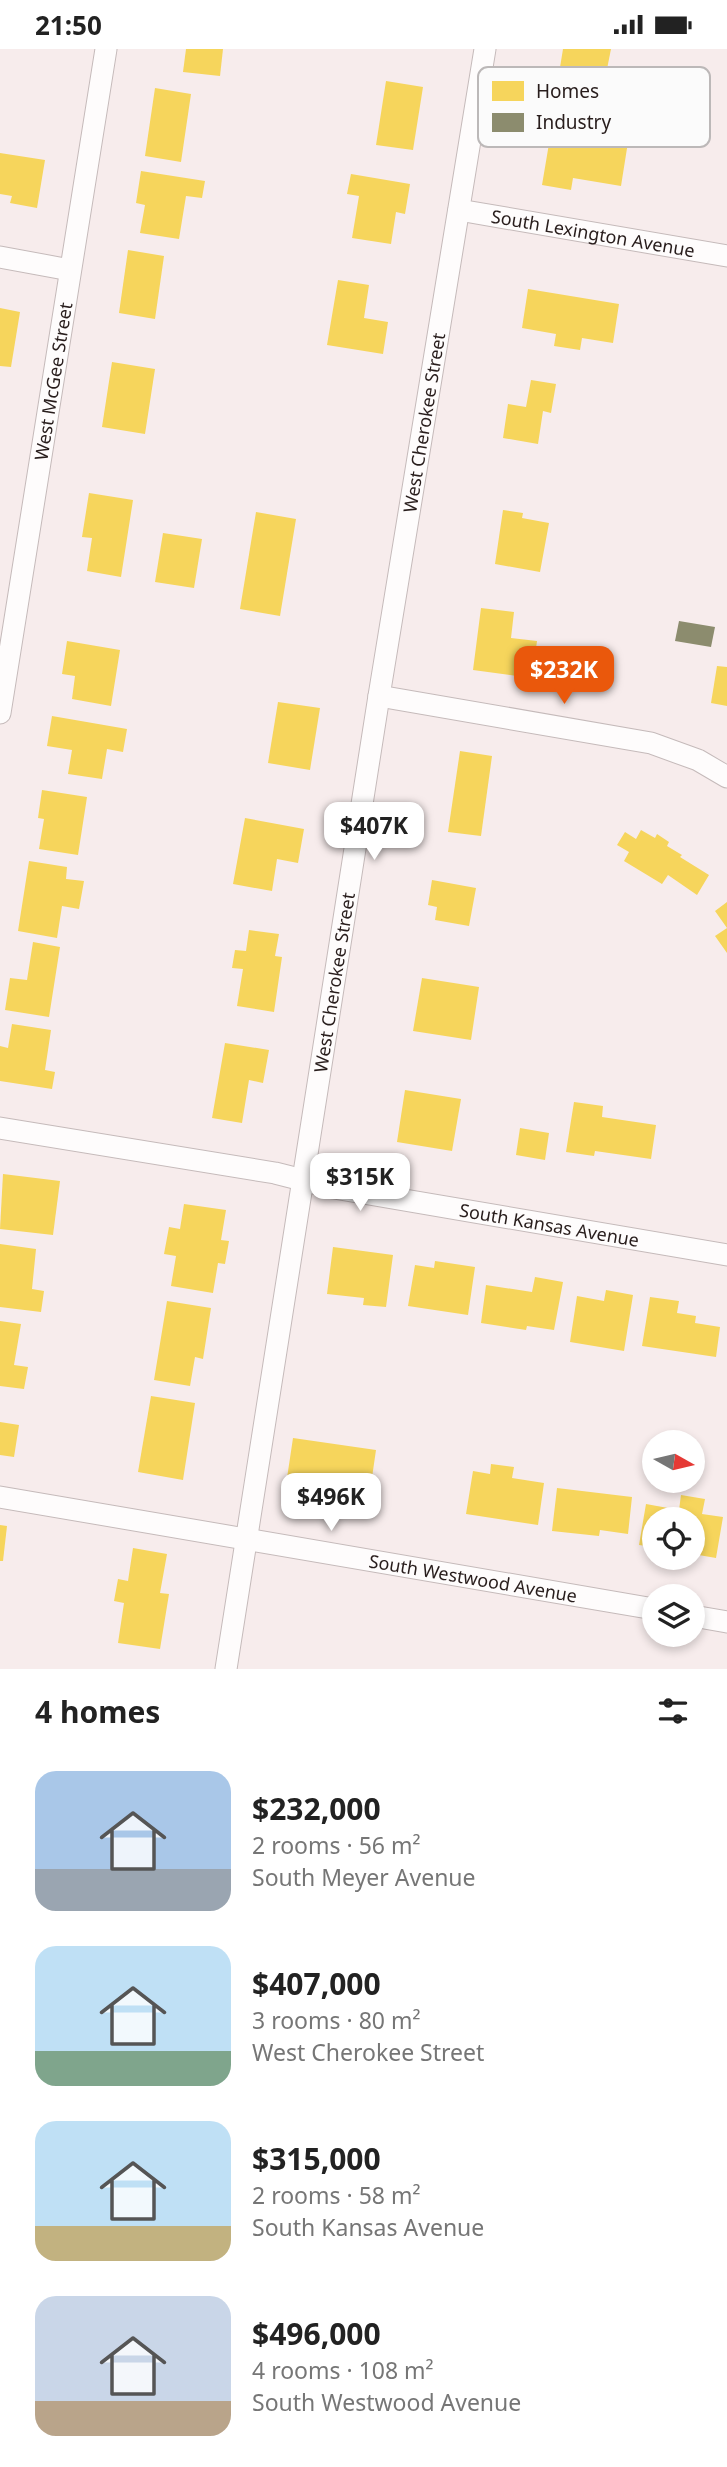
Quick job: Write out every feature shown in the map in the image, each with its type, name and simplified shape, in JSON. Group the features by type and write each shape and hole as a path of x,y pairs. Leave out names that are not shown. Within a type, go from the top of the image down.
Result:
{"street":[{"name":"West McGee Street","path":"0,713 106,49"},
{"name":"West Cherokee Street","path":"482,67 485,49"},
{"name":"West Cherokee Street","path":"226,1669 379,696 478,92"},
{"name":"South Lexington Avenue","path":"459,210 727,256"},
{"path":"0,257 71,270"},
{"path":"379,696 651,743 698,760 727,777"},
{"name":"South Kansas Avenue","path":"0,1128 275,1173 302,1181 727,1255"},
{"name":"South Westwood Avenue","path":"0,1497 642,1607"},
{"path":"705,1618 727,1622"}],"building: Homes":[{"path":"186,49 223,49 220,76 183,72"},
{"path":"563,49 611,49 607,67 560,67"},
{"path":"386,81 423,87 413,150 376,145"},
{"path":"155,88 191,94 181,162 145,156"},
{"path":"548,147 627,147 621,186 573,178 571,190 542,185"},
{"path":"0,153 45,160 37,208 10,203 12,196 0,194"},
{"path":"141,171 205,181 202,198 186,196 179,239 140,233 145,205 136,203"},
{"path":"351,174 410,184 405,214 396,212 391,244 352,238 359,196 347,194"},
{"path":"128,250 164,256 155,319 119,313"},
{"path":"338,280 369,285 364,318 388,322 383,354 327,345"},
{"path":"528,289 619,304 613,343 582,338 580,350 554,346 556,334 522,328"},
{"path":"0,308 20,312 11,367 0,366"},
{"path":"112,362 155,369 145,434 102,427"},
{"path":"531,380 556,384 551,413 543,411 538,444 503,438 508,404 526,407"},
{"path":"89,493 133,500 121,577 87,571 92,538 82,537"},
{"path":"503,510 523,513 522,518 549,523 540,572 495,564"},
{"path":"256,512 296,519 280,616 240,609"},
{"path":"163,533 202,539 194,588 155,582"},
{"path":"481,608 514,612 511,638 537,641 532,678 473,670"},
{"path":"67,641 120,650 111,706 72,699 75,676 62,674"},
{"path":"717,666 727,667 727,706 711,703"},
{"path":"278,702 320,708 310,770 268,763"},
{"path":"52,716 127,729 123,752 107,749 102,779 68,774 72,750 47,746"},
{"path":"460,751 492,756 481,836 448,832"},
{"path":"42,790 87,797 78,855 39,849 44,819 38,818"},
{"path":"245,818 304,829 298,863 277,859 272,891 233,884"},
{"path":"641,830 655,838 657,834 669,842 667,846 682,855 680,857 709,875 697,895 668,875 662,884 624,861 629,852 617,845 625,832 636,839"},
{"path":"29,861 67,867 66,879 84,881 79,909 62,906 57,938 18,931"},
{"path":"432,880 476,888 469,926 435,920 437,907 428,905"},
{"path":"727,902 727,928 715,911"},
{"path":"727,928 727,953 715,936"},
{"path":"249,930 279,934 275,956 282,957 274,1012 237,1006 243,969 232,968 235,950 246,951"},
{"path":"33,942 60,947 49,1017 5,1010 10,978 27,980"},
{"path":"422,978 479,987 471,1040 413,1031"},
{"path":"12,1024 51,1030 45,1070 55,1072 52,1089 0,1081 0,1046 8,1048"},
{"path":"225,1043 269,1050 263,1083 249,1080 242,1123 212,1118"},
{"path":"405,1090 461,1099 452,1151 397,1142"},
{"path":"574,1102 603,1106 602,1117 656,1125 651,1159 595,1151 594,1156 566,1152"},
{"path":"520,1128 549,1133 545,1160 516,1155"},
{"path":"3,1174 60,1181 53,1235 0,1229"},
{"path":"184,1204 226,1210 221,1240 229,1241 225,1264 218,1263 213,1293 171,1286 176,1256 164,1254 169,1227 180,1229"},
{"path":"0,1244 36,1249 32,1289 44,1291 41,1312 0,1307"},
{"path":"333,1247 393,1255 386,1307 363,1305 364,1298 327,1294"},
{"path":"435,1261 475,1267 468,1315 408,1306 415,1265 434,1268"},
{"path":"535,1277 563,1282 554,1330 527,1326 526,1330 481,1323 486,1285 532,1292"},
{"path":"606,1290 633,1295 624,1351 570,1342 577,1296 604,1301"},
{"path":"650,1297 679,1301 677,1313 696,1316 695,1323 720,1327 716,1357 642,1346"},
{"path":"167,1301 211,1308 203,1359 195,1357 190,1386 154,1380"},
{"path":"0,1321 21,1324 14,1365 28,1367 24,1389 0,1386"},
{"path":"151,1396 195,1403 183,1480 138,1472"},
{"path":"0,1422 19,1425 14,1457 0,1455"},
{"path":"293,1438 376,1450 369,1498 309,1489 309,1482 287,1478"},
{"path":"491,1464 514,1467 512,1478 544,1483 538,1525 466,1514 473,1471 490,1474"},
{"path":"557,1488 632,1497 628,1534 600,1530 599,1536 552,1531"},
{"path":"681,1495 705,1499 703,1507 679,1507"},
{"path":"705,1514 723,1517 716,1558 705,1556"},
{"path":"0,1525 7,1526 3,1561 0,1561"},
{"path":"133,1548 167,1554 160,1593 169,1594 160,1649 118,1643 124,1603 114,1601 118,1579 128,1581"}],"building: Industry":[{"path":"679,621 715,627 711,647 675,641"}]}
